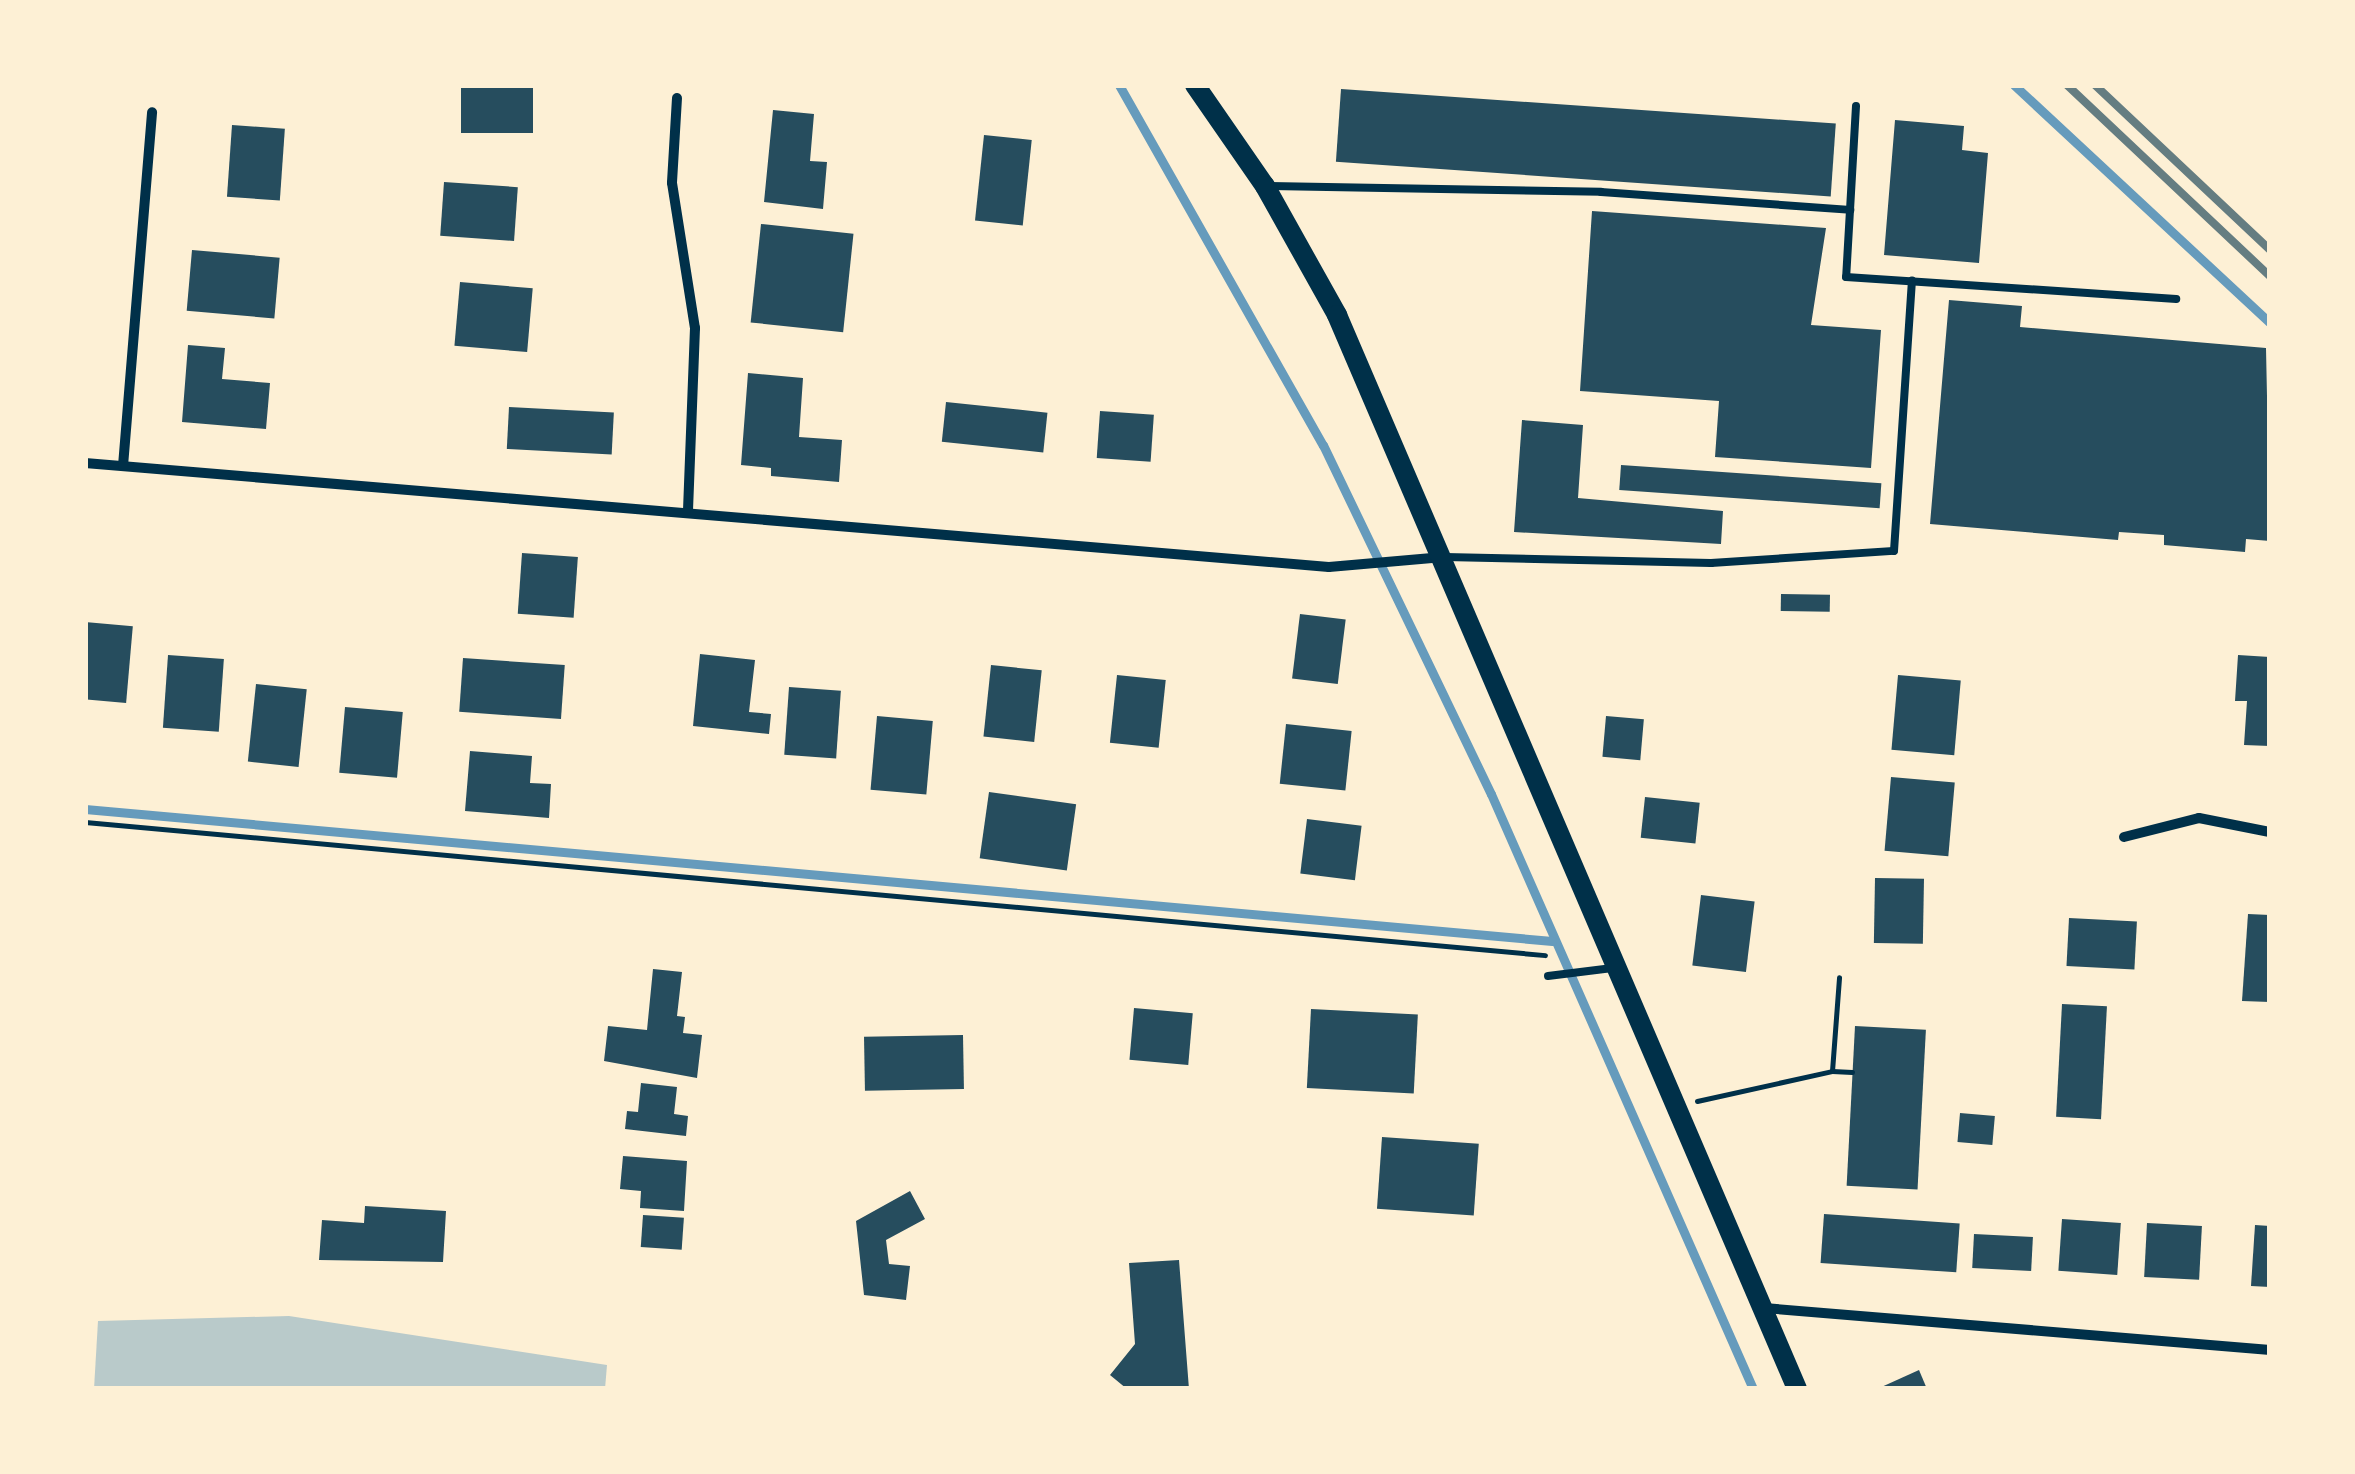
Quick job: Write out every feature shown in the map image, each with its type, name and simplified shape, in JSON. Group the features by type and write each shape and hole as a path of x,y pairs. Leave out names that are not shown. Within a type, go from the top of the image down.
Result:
{"main road":[{"path":"1196,85 1265,186 1337,314 1622,967 1797,1389"}],"street":[{"path":"677,98 672,183 696,328 688,513"},
{"path":"123,466 152,112"},
{"path":"85,463 1329,567 1444,557"},
{"path":"2124,837 2199,818 2270,832"},
{"path":"1763,1308 2270,1350"}],"lane":[{"path":"1856,106 1846,277 2176,299"},
{"path":"1265,186 1600,192 1850,210"},
{"path":"1444,557 1711,563 1894,551 1912,282"},
{"path":"1548,976 1622,967"}],"path":[{"path":"85,822 1543,955"},
{"path":"1832,1071 1839,978"},
{"path":"1680,1105 1832,1071 1852,1072"}],"shaded area":[{"path":"289,1316 607,1365 605,1389 94,1389 98,1321"}],"building":[{"path":"461,85 533,85 533,133 461,133"},
{"path":"1341,89 1836,124 1831,196 1336,162"},
{"path":"773,110 814,114 810,161 827,162 823,209 764,202"},
{"path":"1895,120 1964,126 1962,150 1988,153 1979,263 1884,255"},
{"path":"232,125 285,129 280,201 227,197"},
{"path":"984,135 1032,140 1023,226 975,221"},
{"path":"444,182 518,187 514,241 440,236"},
{"path":"1592,211 1826,228 1811,325 1881,330 1871,468 1715,457 1719,401 1580,391"},
{"path":"761,224 853,234 843,332 751,322"},
{"path":"192,250 280,258 274,318 187,311"},
{"path":"460,282 533,288 527,352 454,346"},
{"path":"1949,300 2022,306 2020,327 2266,348 2270,541 2246,539 2245,552 2164,545 2164,535 2119,532 2118,540 1930,524"},
{"path":"188,345 225,348 222,379 270,383 266,429 182,422"},
{"path":"748,373 803,378 799,437 842,440 839,482 771,476 771,468 741,465"},
{"path":"946,402 1047,413 1043,452 942,442"},
{"path":"509,407 614,412 612,454 507,449"},
{"path":"1100,411 1154,415 1151,462 1097,458"},
{"path":"1522,420 1583,425 1578,498 1723,511 1721,544 1514,532"},
{"path":"1621,465 1881,483 1880,508 1619,490"},
{"path":"522,553 578,557 574,618 518,614"},
{"path":"1781,594 1830,595 1830,612 1781,611"},
{"path":"1300,614 1346,620 1338,684 1292,679"},
{"path":"85,622 133,626 126,703 85,699"},
{"path":"700,654 755,660 749,712 771,714 769,734 693,726"},
{"path":"168,655 224,659 219,732 163,728"},
{"path":"2238,655 2270,657 2270,746 2244,745 2247,701 2235,701"},
{"path":"463,658 565,665 561,719 459,712"},
{"path":"991,665 1042,670 1034,742 983,737"},
{"path":"1117,675 1166,680 1159,748 1110,743"},
{"path":"1898,675 1961,680 1954,755 1891,750"},
{"path":"256,684 307,689 299,767 248,762"},
{"path":"789,687 841,691 836,758 784,755"},
{"path":"345,707 403,712 397,778 339,773"},
{"path":"877,716 933,721 926,795 871,790"},
{"path":"1606,716 1644,719 1640,760 1602,757"},
{"path":"1286,724 1352,731 1345,791 1280,784"},
{"path":"470,751 532,756 530,783 551,784 549,818 465,811"},
{"path":"1891,777 1955,783 1948,856 1885,851"},
{"path":"989,792 1076,804 1067,871 980,858"},
{"path":"1645,797 1700,803 1695,844 1641,838"},
{"path":"1307,819 1362,826 1355,880 1300,874"},
{"path":"1875,878 1924,879 1923,944 1874,943"},
{"path":"1701,895 1755,902 1746,972 1692,965"},
{"path":"2248,914 2270,915 2270,1002 2242,1001"},
{"path":"2069,918 2137,922 2134,969 2066,966"},
{"path":"653,969 682,972 677,1016 685,1017 683,1033 702,1035 697,1078 604,1061 608,1026 647,1030"},
{"path":"2062,1004 2107,1006 2101,1119 2056,1117"},
{"path":"1134,1008 1193,1013 1188,1065 1129,1060"},
{"path":"1311,1009 1418,1015 1414,1093 1307,1088"},
{"path":"1855,1026 1926,1030 1918,1189 1847,1186"},
{"path":"963,1035 964,1089 865,1091 864,1037"},
{"path":"641,1083 677,1087 674,1114 688,1116 686,1136 625,1129 627,1111 638,1112"},
{"path":"1960,1113 1995,1116 1992,1145 1957,1142"},
{"path":"1382,1137 1479,1144 1474,1216 1377,1209"},
{"path":"623,1156 687,1161 684,1211 640,1208 641,1191 620,1189"},
{"path":"910,1191 925,1219 886,1240 889,1264 910,1266 906,1300 864,1295 856,1221"},
{"path":"365,1206 446,1211 443,1262 319,1260 322,1220 364,1223"},
{"path":"1824,1214 1960,1223 1956,1272 1821,1263"},
{"path":"643,1215 684,1218 682,1250 641,1247"},
{"path":"2062,1219 2121,1223 2117,1275 2058,1271"},
{"path":"2147,1223 2202,1226 2199,1280 2144,1277"},
{"path":"2255,1225 2270,1226 2270,1287 2251,1286"},
{"path":"1974,1234 2033,1237 2031,1271 1972,1268"},
{"path":"1179,1260 1189,1389 1127,1389 1110,1375 1135,1344 1129,1263"},
{"path":"1919,1370 1927,1389 1877,1389"}],"waterway":[{"path":"1119,85 1323,445 1491,794 1753,1389"},
{"path":"2014,85 2270,323"},
{"path":"85,809 1552,941"}],"railway":[{"path":"2067,85 2270,276"},
{"path":"2095,85 2270,250"}]}
